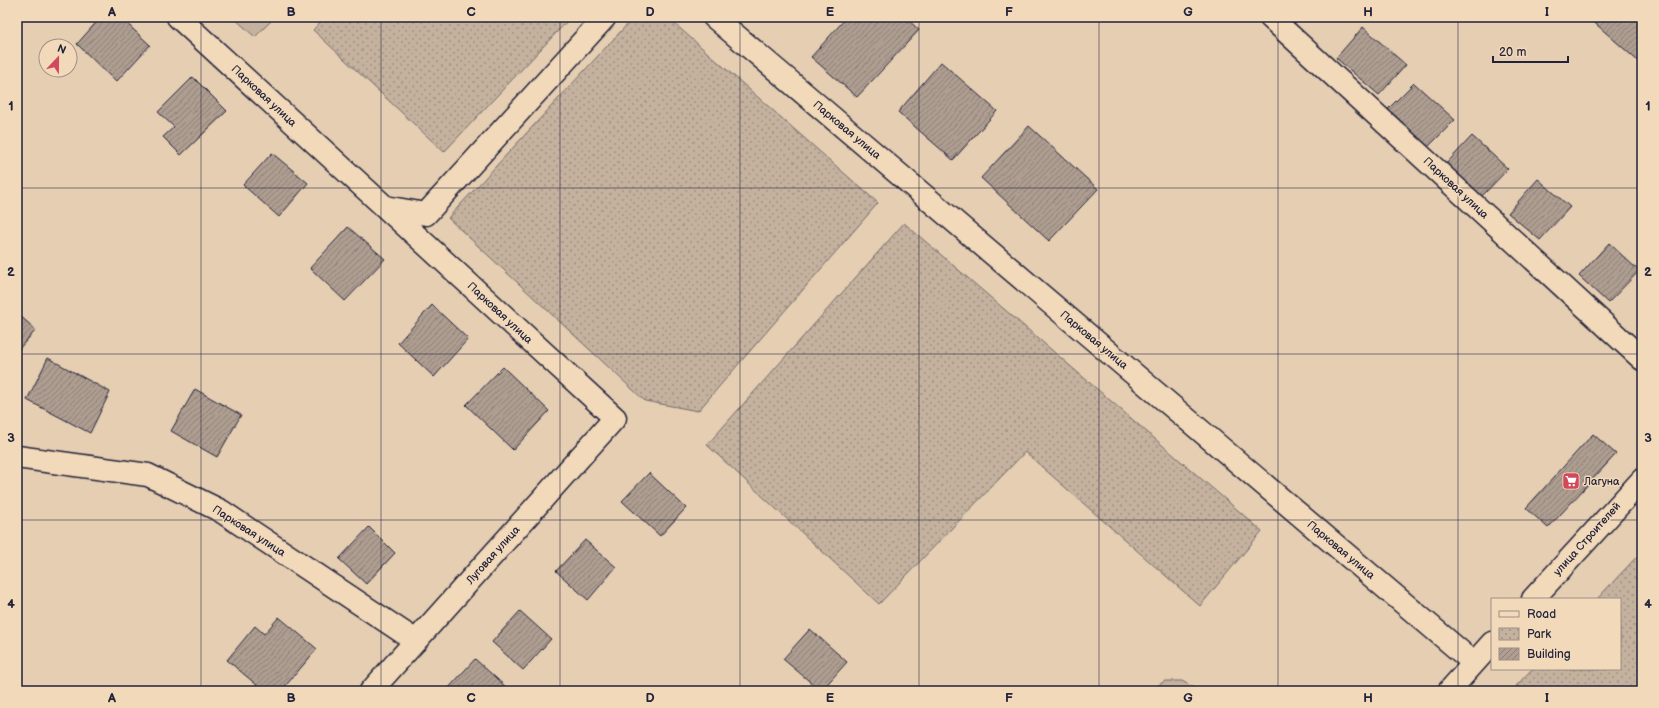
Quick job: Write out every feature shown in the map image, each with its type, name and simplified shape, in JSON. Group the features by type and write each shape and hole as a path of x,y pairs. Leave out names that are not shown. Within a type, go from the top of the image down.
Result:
{"street":[{"name":"Парковая улица","path":"178,17 615,418"},
{"path":"385,207 426,214 605,17"},
{"name":"Парковая улица","path":"714,17 1474,663"},
{"name":"Парковая улица","path":"1270,17 1642,359"},
{"name":"Луговая улица","path":"371,691 615,418"},
{"name":"Парковая улица","path":"17,457 148,475 221,511 416,641"},
{"name":"улица Строителей","path":"1534,598 1642,480"},
{"path":"1448,691 1491,644"}],"green space":[{"path":"233,17 275,17 255,37"},
{"path":"325,17 571,17 444,152 313,30"},
{"path":"634,17 667,17 878,203 698,411 645,401 448,218"},
{"path":"904,223 1262,531 1200,606 1025,452 879,604 707,445"},
{"path":"1642,551 1642,691 1521,691 1516,686 1531,670 1621,670 1621,598 1598,598"},
{"path":"1165,681 1182,681 1200,691 1149,691"}],"building":[{"path":"101,17 120,17 150,45 116,82 78,45 78,43"},
{"path":"847,17 905,17 919,30 857,97 811,57"},
{"path":"1588,17 1642,17 1642,58 1639,62"},
{"path":"1363,27 1406,65 1379,95 1336,58"},
{"path":"941,62 997,111 953,160 898,112"},
{"path":"193,77 227,111 181,155 163,137 174,127 158,112"},
{"path":"1414,83 1455,120 1428,147 1388,109"},
{"path":"1029,126 1098,189 1049,241 981,178"},
{"path":"1472,136 1508,169 1481,197 1446,164"},
{"path":"272,153 308,183 279,217 243,185"},
{"path":"1538,179 1570,207 1540,240 1508,213"},
{"path":"348,227 385,259 345,301 310,268"},
{"path":"1609,243 1639,271 1608,303 1579,276"},
{"path":"432,305 468,339 434,377 398,343"},
{"path":"17,313 36,330 17,351"},
{"path":"48,358 110,392 90,433 27,400"},
{"path":"503,367 549,411 513,450 466,405"},
{"path":"195,389 241,415 217,457 171,431"},
{"name":"Лагуна","path":"1593,434 1616,454 1548,528 1526,508"},
{"path":"649,473 686,508 660,536 622,501"},
{"path":"369,527 395,553 366,584 339,559"},
{"path":"585,540 616,567 588,600 556,571"},
{"path":"520,611 551,639 523,670 492,642"},
{"path":"279,617 317,649 281,691 264,691 227,660 255,626 264,634"},
{"path":"810,629 847,662 821,691 783,659"},
{"path":"475,659 507,688 505,691 446,691"}],"place":[{"name":"Лагуна","path":"1571,481"}]}
